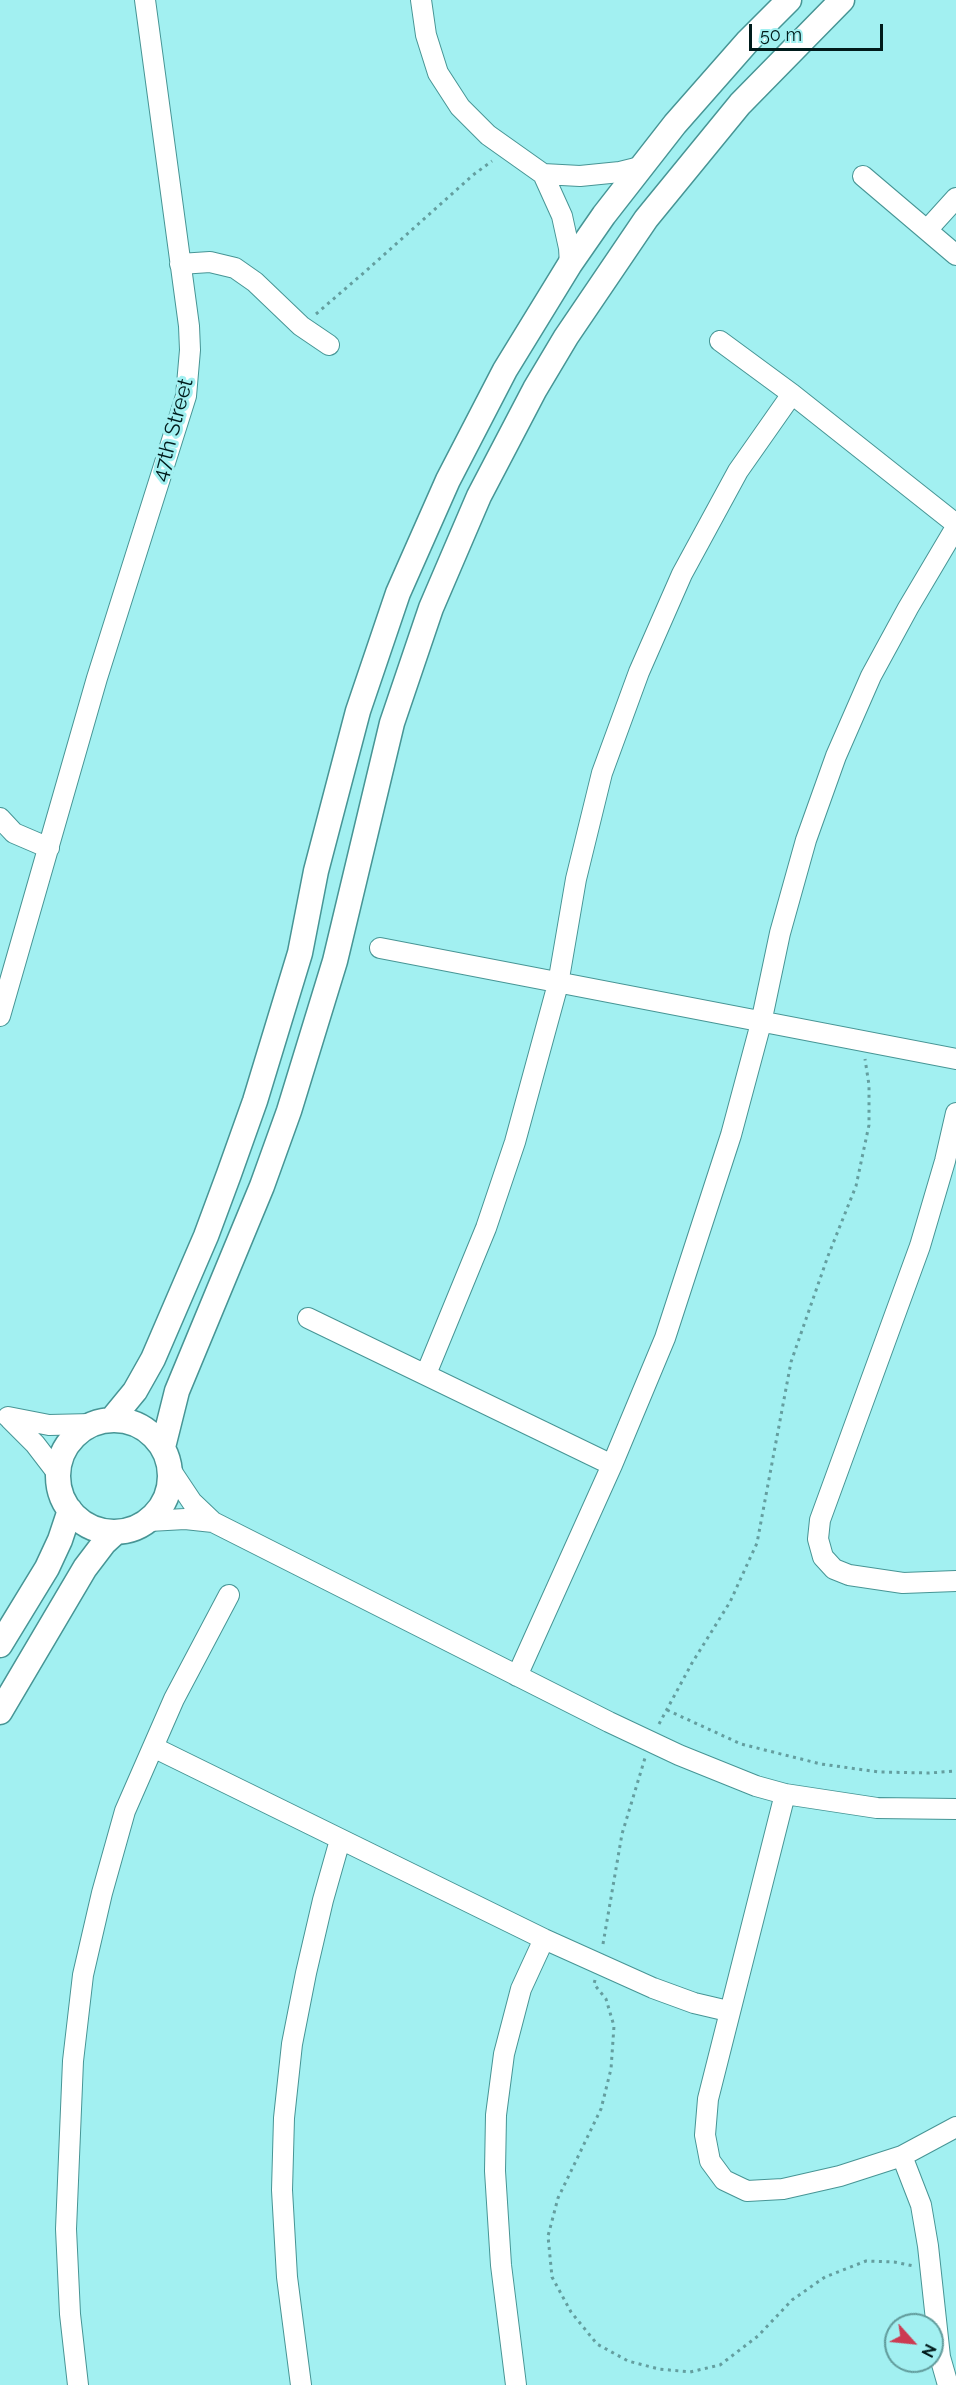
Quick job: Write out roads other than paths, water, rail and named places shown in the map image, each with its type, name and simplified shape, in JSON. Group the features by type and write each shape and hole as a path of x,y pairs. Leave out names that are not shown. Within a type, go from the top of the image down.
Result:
{"street":[{"name":"47th Street","path":"0,1016 97,678 186,396 190,350 189,326 145,0"},
{"path":"421,0 431,54 448,90 473,122 543,174 567,232 570,264"},
{"path":"213,1522 185,1519 149,1521 128,1530 116,1532 92,1527 70,1510 61,1494 58,1474 60,1462 68,1444 81,1431 102,1422 135,1391 153,1359 206,1236 255,1101 300,953 316,871 358,711 398,594 447,480 504,370 570,264 640,167 711,82 789,0"},
{"path":"149,1521 164,1503 168,1492 167,1458 177,1391 262,1186 299,1080 335,961 392,723 431,608 479,496 535,389 566,337 646,219 740,104 842,0"},
{"path":"543,174 580,176 640,167"},
{"path":"863,176 956,255"},
{"path":"927,230 956,198"},
{"path":"180,264 210,262 235,268 255,282 301,326 329,345"},
{"path":"517,1676 612,1465 665,1338 731,1135 761,1023 780,933 806,840 836,756 871,676 956,526 792,394 720,341"},
{"path":"426,1374 482,1238 505,1174 558,984 576,879 602,773 639,672 682,574 738,471 792,394"},
{"path":"0,818 14,833 50,848"},
{"path":"380,948 956,1059"},
{"path":"956,1113 945,1161 920,1246 820,1520 818,1539 823,1557 834,1569 849,1575 903,1583 956,1581"},
{"path":"308,1318 612,1465"},
{"path":"4,1415 50,1425 122,1420 141,1426 157,1439 192,1502 213,1522 650,1742 717,1771 785,1794 877,1808 956,1809"},
{"path":"4,1415 35,1444 58,1474"},
{"path":"0,1645 54,1554 70,1510"},
{"path":"0,1712 85,1568 104,1543 116,1532"},
{"path":"78,2385 70,2314 66,2229 73,2061 83,1975 102,1893 125,1811 174,1699 229,1595"},
{"path":"153,1747 544,1939 653,1988 694,2003 728,2011"},
{"path":"785,1794 728,2011 708,2099 705,2135 710,2161 724,2180 747,2191 783,2189 840,2176 902,2156 956,2127"},
{"path":"302,2385 287,2277 282,2190 284,2118 292,2044 306,1973 340,1840"},
{"path":"516,2385 501,2265 495,2171 496,2115 504,2054 521,1989 544,1939"},
{"path":"902,2156 921,2205 948,2357 948,2385"}]}
